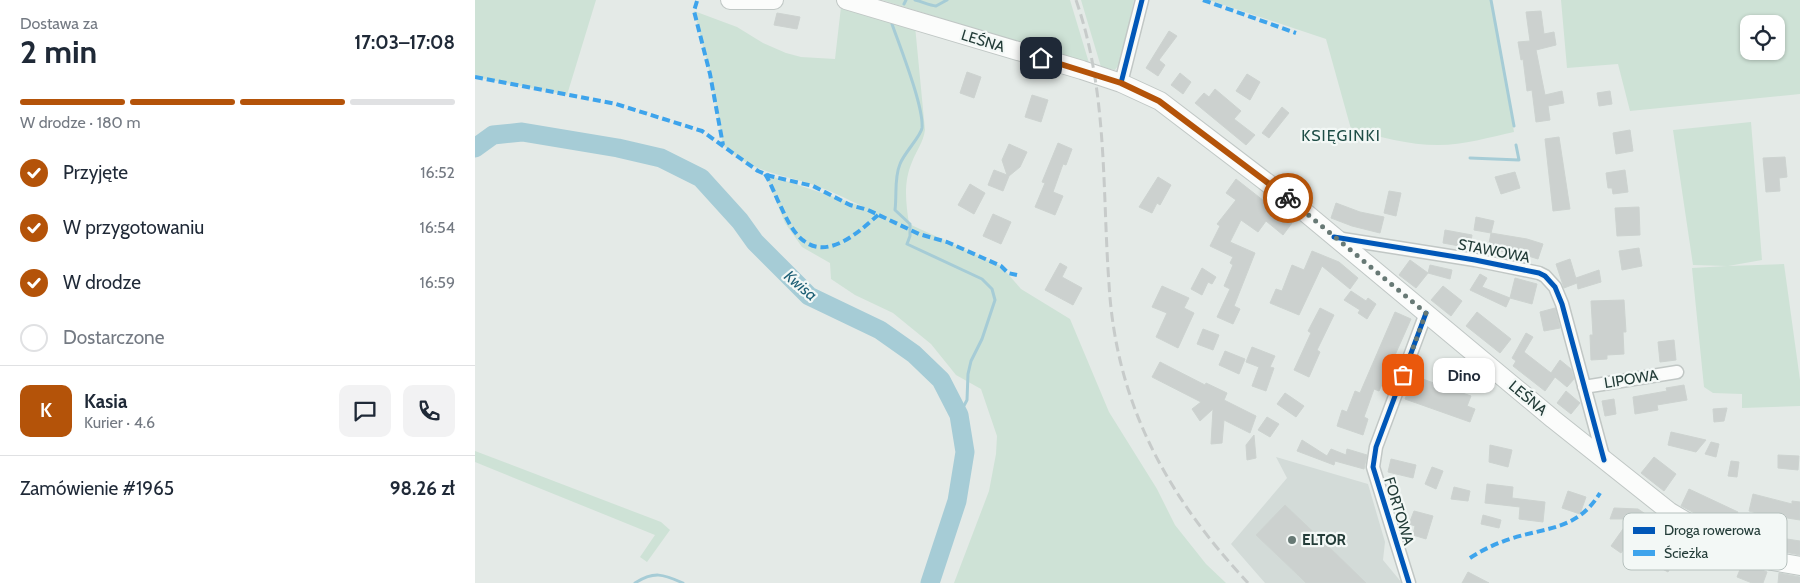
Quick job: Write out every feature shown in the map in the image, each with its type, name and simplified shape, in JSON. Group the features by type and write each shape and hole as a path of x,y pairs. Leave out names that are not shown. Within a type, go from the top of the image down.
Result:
{"main road":[{"path":"730,0 774,0"},
{"name":"LEŚNA","path":"846,0 1082,70 1121,83 1159,101 1295,204 1604,460 1673,513"},
{"name":"LEŚNA","path":"1787,563 1800,566"}],"street":[{"path":"1121,83 1141,0"},
{"name":"STAWOWA","path":"1334,237 1475,260 1545,276 1555,287 1562,304 1604,460"},
{"name":"FORTOWA","path":"1410,583 1373,468 1376,447 1426,313"},
{"name":"LIPOWA","path":"1584,387 1677,372"}],"shaded area":[{"path":"1276,457 1368,484 1385,542 1383,560 1402,583 1265,583 1231,544 1287,478"}],"green space":[{"path":"475,0 596,0 567,95 475,77"},
{"path":"882,0 1070,0 1089,63 1060,55"},
{"path":"1081,0 1134,0 1120,63 1115,70 1101,67"},
{"path":"1209,0 1491,0 1514,132 1448,145 1427,145 1383,138 1351,129 1326,39"},
{"path":"1561,0 1800,0 1800,94 1630,111 1618,64 1567,68"},
{"path":"841,7 915,26 925,130 907,178 906,201 909,224 1001,266 1021,289 1070,319 1109,412 1157,489 1175,525 1206,564 1226,583 954,583 989,491 996,454 997,436 981,389 956,375 931,344 893,313 855,295 831,279 830,263 802,247 785,223 765,174 864,207 818,186 754,166 723,145 710,74 694,11 737,27 763,43 786,53 801,57 835,59"},
{"path":"1751,122 1762,260 1728,266 1784,264 1800,380 1800,406 1742,408 1742,394 1713,393 1704,387 1692,268 1727,266 1693,265 1673,130"},
{"path":"475,451 661,522 670,530 647,562 640,557 655,535 475,462"}],"building":[{"path":"1541,11 1544,34 1554,32 1556,45 1536,50 1545,95 1562,91 1564,103 1548,106 1550,120 1536,122 1532,90 1527,91 1523,59 1521,60 1518,42 1530,41 1526,12"},
{"path":"777,13 800,17 797,29 774,25"},
{"path":"1169,31 1177,36 1159,60 1165,65 1158,76 1146,68"},
{"path":"967,72 981,77 974,98 960,93"},
{"path":"1180,73 1191,82 1183,94 1171,85"},
{"path":"1247,74 1260,82 1250,100 1236,91"},
{"path":"1215,89 1241,111 1234,119 1255,135 1246,145 1195,103 1204,93 1209,97"},
{"path":"1610,91 1612,104 1599,106 1597,93"},
{"path":"1032,95 1048,100 1041,122 1025,117"},
{"path":"1282,107 1289,113 1269,138 1262,133"},
{"path":"1630,130 1633,151 1616,154 1613,133"},
{"path":"1559,137 1570,209 1553,211 1545,139"},
{"path":"1058,143 1072,149 1066,165 1063,164 1053,192 1063,196 1055,215 1035,207 1045,183 1042,182"},
{"path":"1009,144 1027,152 1020,167 1009,176 1003,191 988,185 994,170 1007,175 1002,160"},
{"path":"1785,157 1787,177 1779,178 1780,191 1766,192 1763,158"},
{"path":"1625,170 1628,192 1613,194 1612,188 1608,188 1606,173"},
{"path":"1515,172 1520,188 1501,194 1495,177"},
{"path":"1158,177 1171,185 1160,205 1157,203 1152,213 1139,207"},
{"path":"1236,179 1292,223 1283,235 1266,221 1258,232 1241,220 1230,242 1255,253 1234,306 1240,309 1233,324 1217,317 1230,289 1224,286 1233,265 1230,263 1233,257 1210,246 1220,226 1217,224 1236,200 1226,193"},
{"path":"970,184 985,193 974,214 958,205"},
{"path":"1389,191 1401,193 1396,216 1384,213"},
{"path":"1336,203 1360,212 1384,217 1380,233 1352,226 1331,218"},
{"path":"1639,207 1640,235 1617,236 1615,208"},
{"path":"993,214 1011,222 1001,244 983,236"},
{"path":"1476,217 1494,221 1491,233 1474,230"},
{"path":"1445,230 1472,235 1470,248 1443,243"},
{"path":"1491,233 1527,239 1543,244 1538,259 1512,251 1511,253 1488,249"},
{"path":"1639,248 1642,266 1622,270 1619,251"},
{"path":"1312,251 1339,262 1358,278 1350,289 1322,266 1299,315 1270,303 1276,289 1282,291 1292,265 1304,270"},
{"path":"1570,259 1577,282 1576,278 1599,270 1601,282 1578,289 1577,283 1564,288 1556,264"},
{"path":"1410,260 1428,273 1416,288 1399,275"},
{"path":"1060,263 1067,267 1062,277 1082,288 1073,305 1045,290"},
{"path":"1430,265 1452,270 1450,279 1428,273"},
{"path":"1202,268 1216,277 1212,284 1208,282 1202,295 1191,289"},
{"path":"1480,274 1487,278 1482,287 1510,298 1506,307 1470,290"},
{"path":"1515,278 1537,284 1532,304 1510,298"},
{"path":"1162,286 1189,298 1184,308 1194,313 1178,348 1156,337 1167,313 1152,307"},
{"path":"1443,286 1462,301 1451,316 1431,300"},
{"path":"1351,291 1366,301 1368,298 1376,304 1367,319 1358,313 1360,310 1344,300"},
{"path":"1624,300 1626,332 1623,332 1624,354 1607,355 1607,359 1591,360 1590,335 1593,335 1591,301"},
{"path":"1320,308 1334,315 1317,350 1320,352 1309,377 1294,370 1311,333 1308,331"},
{"path":"1555,308 1560,328 1544,331 1540,312"},
{"path":"1395,312 1411,319 1379,391 1374,389 1364,417 1368,419 1363,435 1337,426 1342,410 1347,412 1355,391 1360,393"},
{"path":"1477,312 1511,339 1500,353 1466,326"},
{"path":"1203,329 1219,335 1213,350 1197,344"},
{"path":"1526,333 1533,337 1524,352 1551,373 1560,360 1571,369 1574,379 1567,387 1555,377 1545,391 1513,366 1516,361 1512,358"},
{"path":"1674,340 1676,360 1660,362 1658,342"},
{"path":"1252,347 1275,356 1270,367 1274,368 1266,391 1252,386 1259,367 1246,362"},
{"path":"1225,351 1245,359 1239,374 1219,365"},
{"path":"1160,362 1205,385 1206,383 1227,393 1224,400 1256,416 1250,433 1224,420 1222,443 1211,444 1213,409 1200,421 1192,409 1201,402 1152,377"},
{"path":"1414,376 1471,396 1467,406 1475,409 1470,422 1405,399"},
{"path":"1684,385 1687,400 1657,405 1658,410 1635,414 1633,397 1667,391 1666,388"},
{"path":"1566,391 1580,403 1571,414 1557,403"},
{"path":"1285,393 1304,406 1296,417 1277,404"},
{"path":"1614,399 1616,414 1605,416 1602,401"},
{"path":"1727,408 1724,421 1714,422 1713,409"},
{"path":"1267,417 1279,424 1270,437 1258,430"},
{"path":"1671,432 1706,440 1696,452 1668,445"},
{"path":"1254,435 1256,458 1247,460 1246,445"},
{"path":"1302,440 1327,456 1331,449 1346,455 1347,449 1367,455 1364,469 1335,461 1334,465 1297,451"},
{"path":"1711,442 1719,444 1716,457 1705,454"},
{"path":"1490,445 1512,450 1508,467 1489,462"},
{"path":"1778,455 1799,456 1798,470 1778,468"},
{"path":"1654,457 1676,474 1664,491 1641,473"},
{"path":"1391,459 1416,465 1413,478 1388,472"},
{"path":"1731,461 1739,462 1737,477 1728,476"},
{"path":"1432,467 1443,471 1436,489 1425,484"},
{"path":"1487,484 1513,487 1512,498 1545,502 1543,522 1519,519 1520,507 1485,503"},
{"path":"1454,487 1470,491 1468,501 1451,499"},
{"path":"1689,489 1738,512 1694,513 1681,506"},
{"path":"1568,491 1586,497 1580,514 1562,508"},
{"path":"1753,494 1792,504 1792,501 1800,502 1800,520 1787,518 1787,513 1757,513 1749,511"},
{"name":"ELTOR","path":"1285,505 1366,583 1306,583 1256,535"},
{"path":"1614,508 1638,509 1644,513 1623,513 1623,519 1610,519"},
{"path":"1414,511 1433,516 1426,539 1413,535 1415,526 1409,524"},
{"path":"1483,515 1501,520 1499,528 1481,524"},
{"path":"1623,529 1623,550 1621,553 1611,546"},
{"path":"1787,539 1800,541 1800,555 1787,552"},
{"path":"1740,570 1762,570 1767,572 1763,583 1752,583 1737,577"},
{"path":"1468,572 1489,583 1462,583"},
{"path":"1779,573 1800,577 1800,583 1778,583"}],"waterway":[{"path":"904,4 906,0"},
{"path":"915,0 936,6 947,0"},
{"path":"1491,0 1514,126"},
{"path":"892,24 911,77 922,118 921,131 902,160 896,180 895,210 910,224 910,236 907,244 982,279 992,289 995,300 982,339 971,361 968,374 967,400 959,415"},
{"name":"Kwisa","path":"475,148 493,135 522,132 618,148 661,158 701,178 740,221 755,242 809,296 880,330 914,354 941,380 959,415 965,452 957,501 930,583"},
{"path":"1470,158 1519,160 1516,145"},
{"path":"635,583 653,575 664,576 683,583"}],"railway":[{"path":"1076,0 1094,70 1099,105 1109,284 1114,328 1122,369 1135,408 1151,446 1170,482 1219,550 1248,583"}],"marked path":[{"path":"1203,0 1296,33"},
{"path":"697,1 694,11 710,74 723,145"},
{"path":"475,77 616,104 702,131 758,171 770,176 813,186 850,205 868,210 919,234 947,242 1001,266 1008,273 1017,275"},
{"path":"765,174 786,218 797,235 814,246 824,247 844,241 878,215"},
{"path":"1470,558 1501,542 1562,525 1582,514 1600,493"}],"cycle path":[{"path":"1121,83 1142,0"},
{"path":"1334,237 1475,260 1539,273 1545,276 1555,287 1562,304 1604,460"},
{"path":"1409,583 1373,467 1376,447 1426,313"}],"way so far":[{"path":"1288,198 1426,313 1403,375"}],"place":[{"name":"Dino","path":"1403,375"},
{"name":"ELTOR","path":"1292,540"}],"district":[{"name":"KSIĘGINKI","path":"1341,135"}],"route":[{"path":"1041,58 1121,83 1159,101 1288,198"}]}
